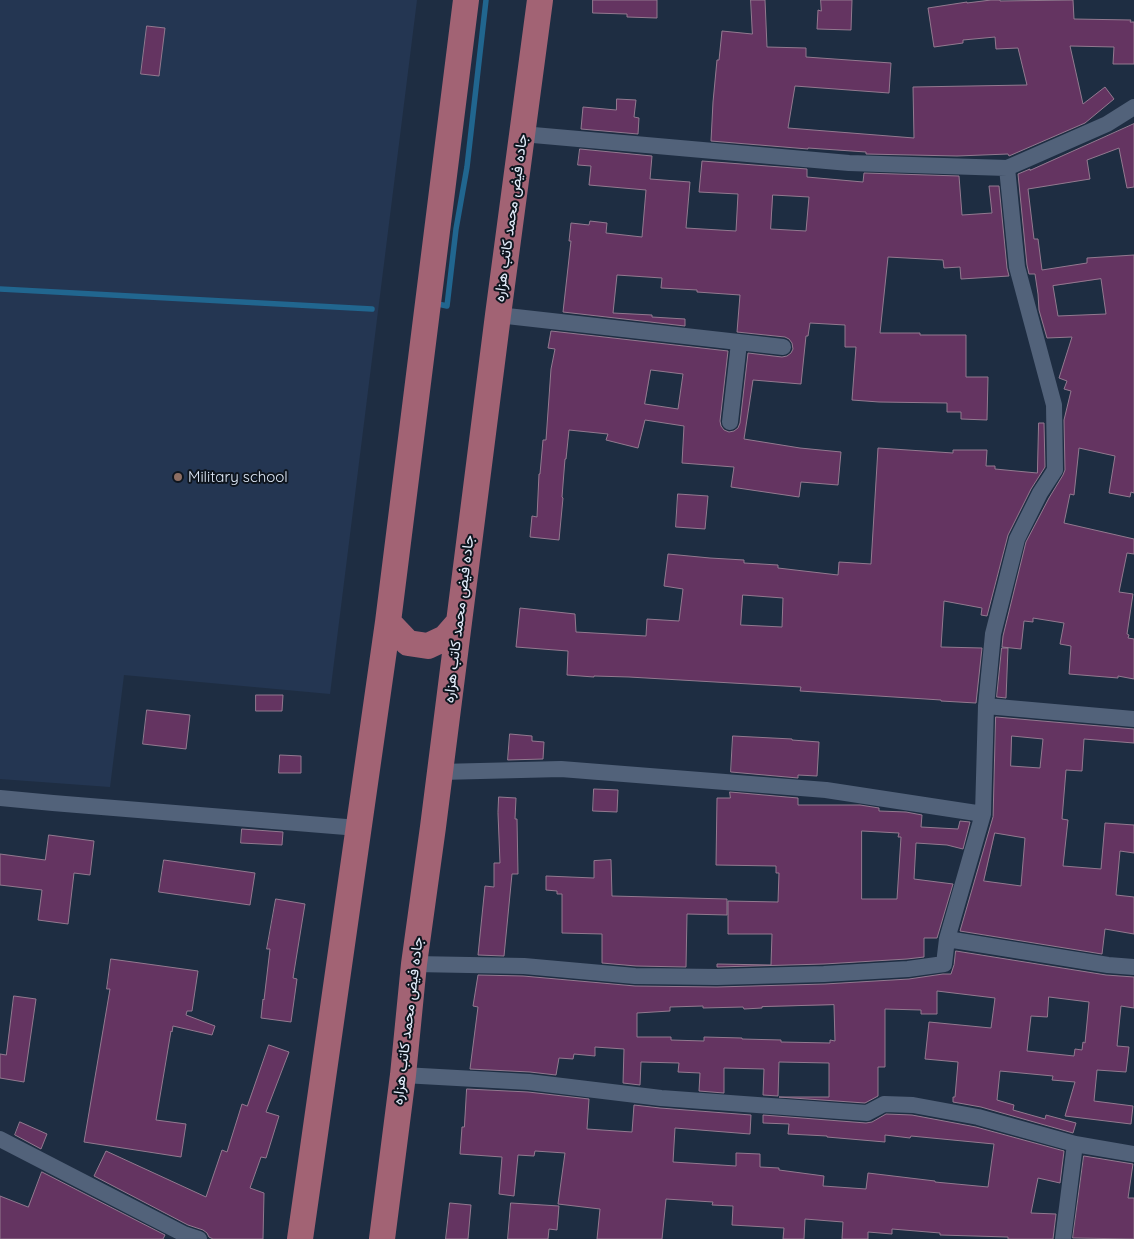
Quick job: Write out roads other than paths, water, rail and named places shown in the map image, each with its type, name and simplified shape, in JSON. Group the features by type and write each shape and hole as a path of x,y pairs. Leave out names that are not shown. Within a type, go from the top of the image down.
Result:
{"main road":[{"path":"300,1239 388,622 466,0"},
{"name":"جاده فیض محمد کاتب هزاره","path":"382,1239 403,1075 414,964 540,0"},
{"path":"388,622 408,643 428,646 444,638 459,622"}],"street":[{"path":"522,134 849,163 1007,168 1107,124 1134,107"},
{"path":"414,964 524,966 635,976 717,977 824,974 908,969 944,964 947,939 983,814 986,706 993,634 1017,539 1040,493 1055,470 1054,405 1017,267 1007,168"},
{"path":"498,315 783,347"},
{"path":"730,422 739,343"},
{"path":"986,706 1134,719"},
{"path":"440,772 562,769 826,790 983,814"},
{"path":"0,798 358,828"},
{"path":"947,939 1108,965 1134,967"},
{"path":"403,1075 529,1082 660,1098 867,1113 884,1104 913,1105 978,1117 1075,1144 1134,1154"},
{"path":"0,1139 184,1234 199,1239"},
{"path":"1063,1239 1075,1144"}],"waterway":[{"path":"438,304 447,306 456,229 467,167 486,0"},
{"path":"0,289 372,309"}],"place":[{"name":"Military school","path":"178,477"}]}
